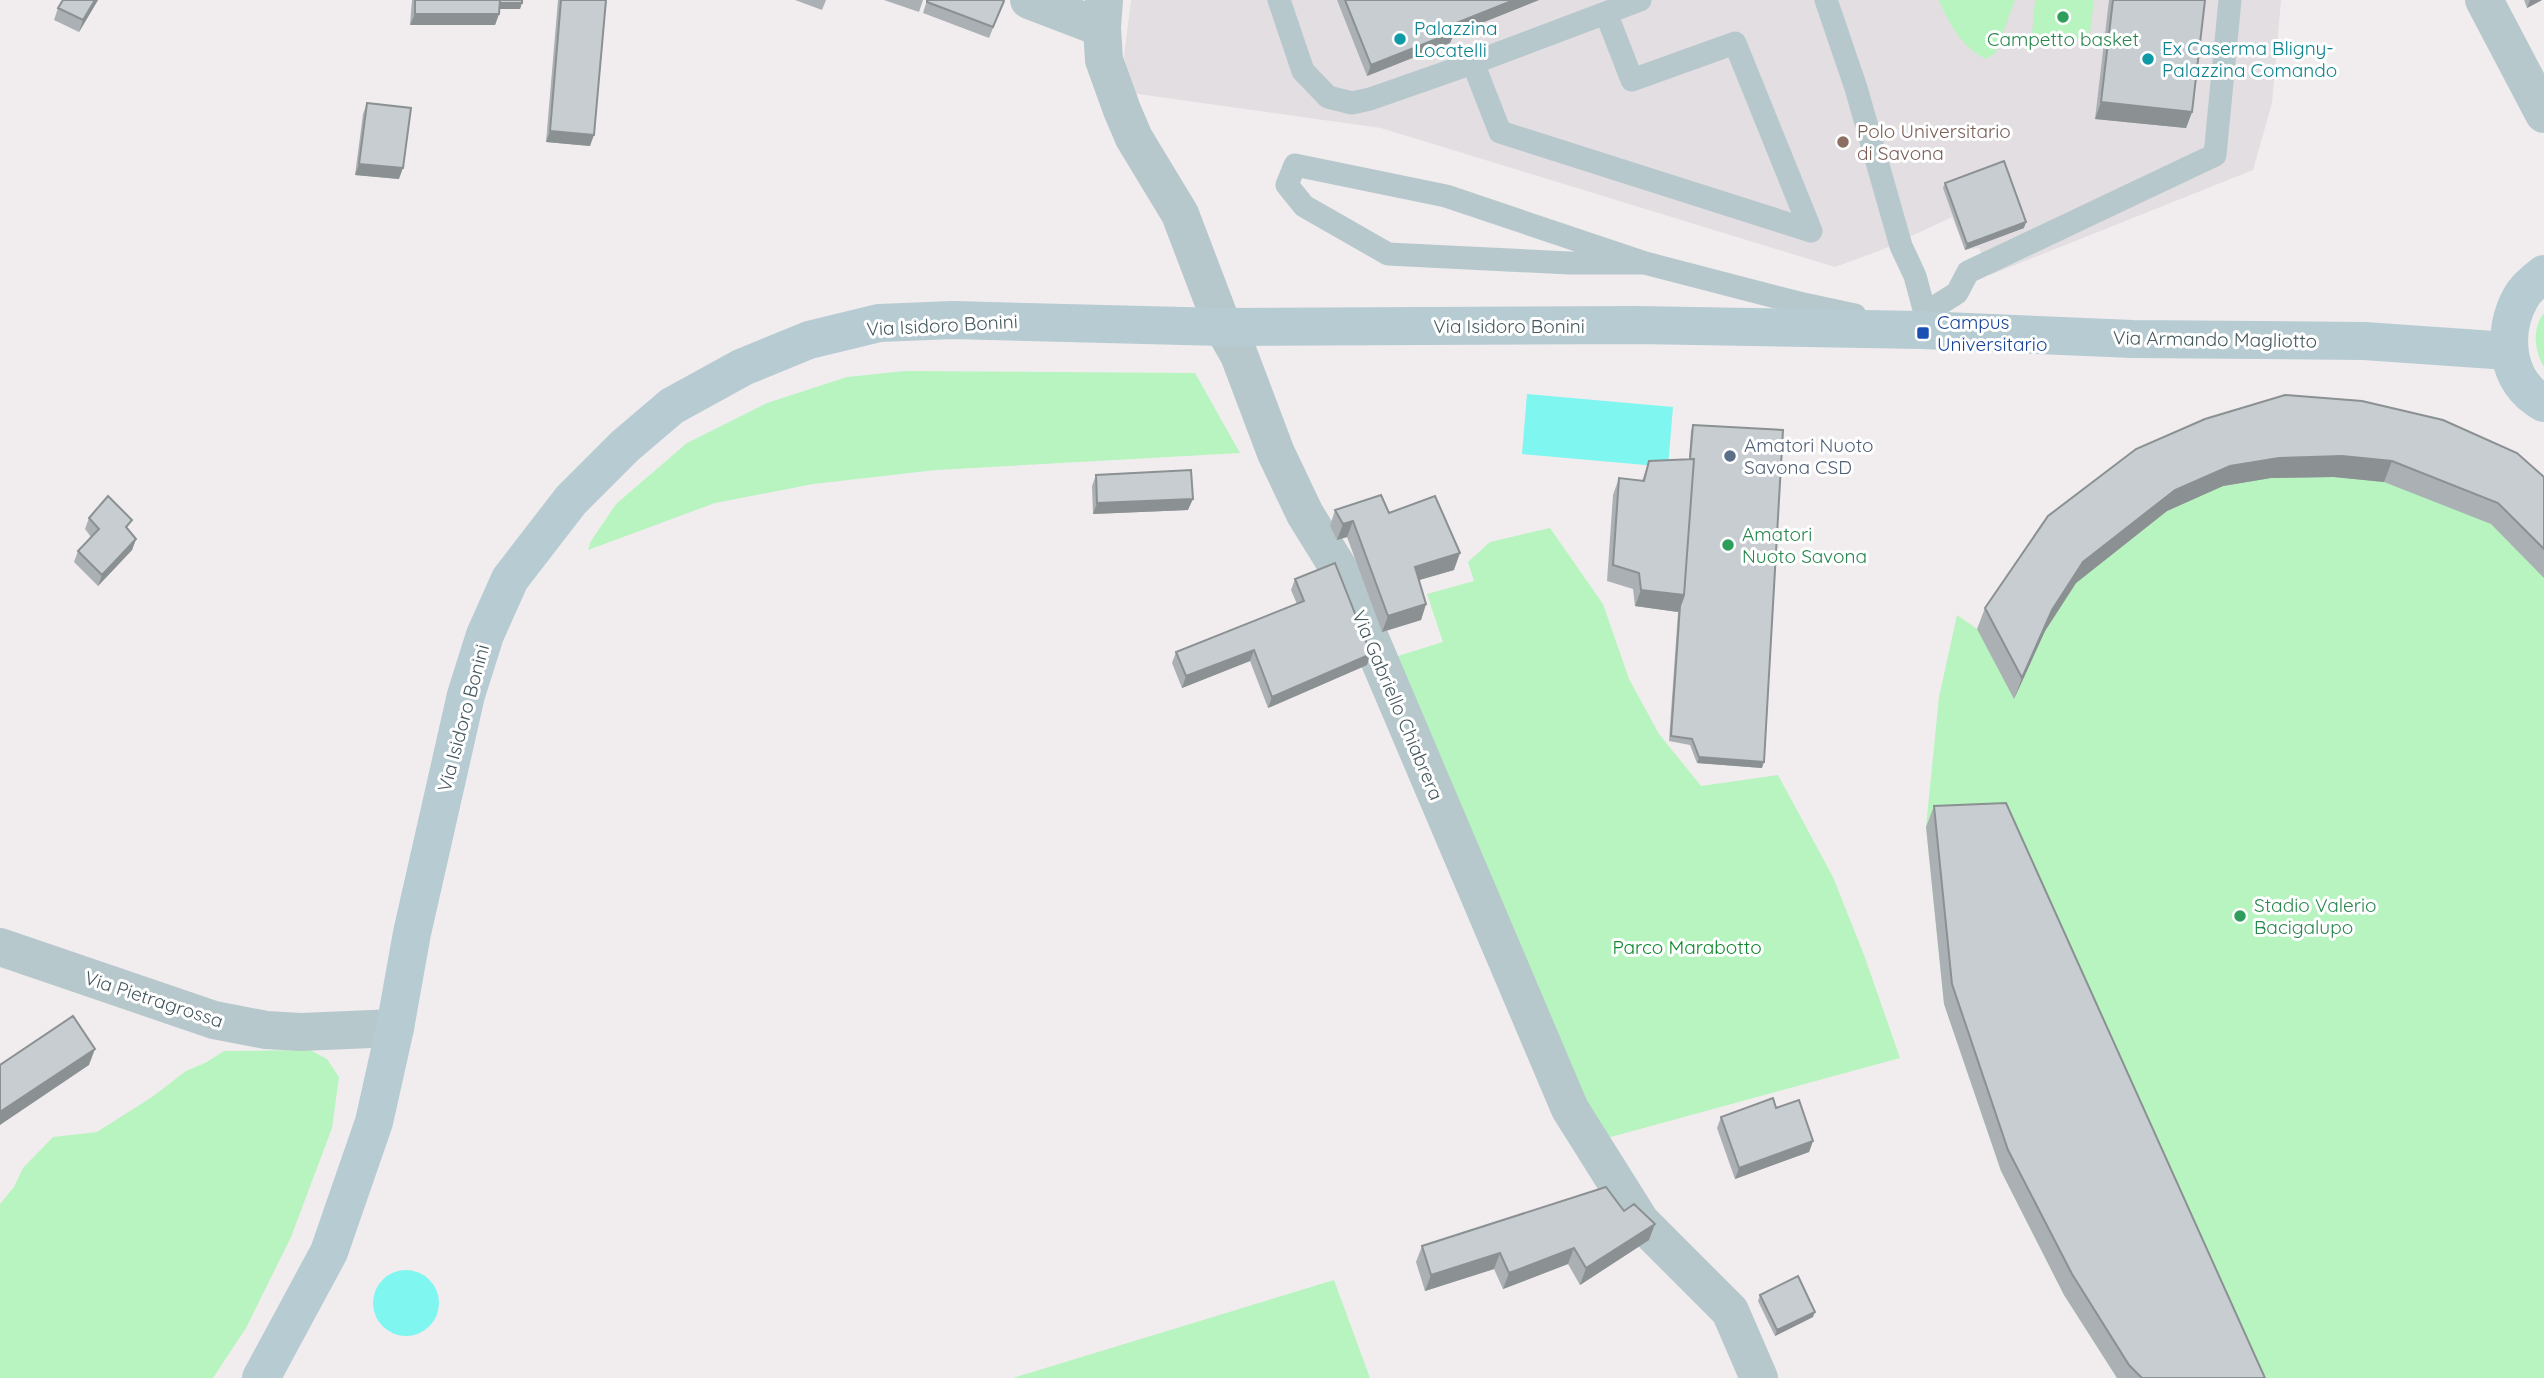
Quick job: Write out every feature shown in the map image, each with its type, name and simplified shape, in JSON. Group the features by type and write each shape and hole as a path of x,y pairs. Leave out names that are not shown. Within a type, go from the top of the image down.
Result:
{"street":[{"path":"1029,0 1103,14"},
{"path":"2484,0 2544,114"},
{"name":"Via Gabriello Chiabrera","path":"1103,14 1104,60 1122,110 1135,138 1180,214 1223,327 1239,355 1276,453 1305,514 1344,576 1570,1109 1642,1222 1730,1311 1759,1378"},
{"path":"2544,274 2522,294 2510,321 2508,351 2514,370 2524,386 2544,403"},
{"name":"Via Isidoro Bonini","path":"261,1378 329,1252 374,1122 412,933 466,695 485,635 510,579 571,499 634,438 672,407 743,367 809,340 879,323 1026,320 1223,327 1637,326"},
{"name":"Via Armando Magliotto","path":"1637,326 1923,322 2133,339 2364,341 2508,351"},
{"name":"Via Pietragrossa","path":"0,947 214,1020 266,1030 301,1032 395,1028"}],"lane":[{"path":"1279,0 1303,71 1328,97 1352,103 1473,63 1640,0"},
{"path":"1826,0 1875,151 1902,246 1915,276 1923,322"},
{"path":"1645,263 1569,263 1388,254 1304,206 1287,184 1295,165 1446,196 1645,263 1799,303 1923,322 1957,293 1968,272 2215,155 2230,0"},
{"path":"1473,63 1500,132 1811,231 1735,43 1632,80 1606,13"}],"shaded area":[{"name":"Polo Universitario di Savona","path":"1131,0 2281,0 2272,103 2253,170 1990,275 1979,248 1965,250 1952,217 1884,249 1835,267 1381,128 1131,93 1124,57"}],"green space":[{"path":"1939,0 2015,0 1996,52 1987,59 1971,49 1952,26"},
{"name":"Campetto basket","path":"2035,0 2094,0 2089,41 2032,35"},
{"path":"2544,313 2544,367 2538,354 2536,332"},
{"path":"905,371 1195,373 1240,453 936,470 813,484 715,503 588,550 591,541 616,504 687,443 767,403 847,377"},
{"name":"Stadio Valerio Bacigalupo","path":"2197,440 2544,504 2544,1378 2117,1378 2064,1295 2001,1171 1944,1004 1926,827 1939,697 1957,615 1977,629"},
{"name":"Parco Marabotto","path":"1550,528 1603,604 1629,679 1659,734 1701,786 1778,775 1833,877 1900,1058 1607,1138 1564,1081 1398,656 1443,642 1427,594 1474,581 1468,562 1490,542"},
{"path":"310,1050 327,1059 339,1077 332,1128 291,1237 246,1328 213,1378 0,1378 0,1204 14,1187 23,1168 53,1137 97,1132 152,1097 186,1071 224,1051"},
{"path":"1334,1280 1370,1378 1013,1378"}],"water":[{"path":"1527,394 1673,407 1668,467 1522,454"},
{"path":"406,1270 419,1273 429,1280 436,1290 439,1303 436,1316 429,1326 419,1333 406,1336 393,1333 383,1326 376,1316 373,1303 376,1290 383,1280 393,1273"}],"building":[{"path":"63,0 95,0 83,20 58,8"},
{"path":"415,0 500,0 499,14 415,14"},
{"path":"500,0 522,0 522,3 500,3"},
{"path":"561,0 606,0 594,135 550,131"},
{"path":"927,0 1003,0 1004,1 993,27"},
{"name":"Palazzina Locatelli","path":"1345,0 1514,0 1451,25 1454,32 1371,65"},
{"name":"Ex Caserma Bligny- Palazzina Comando","path":"2113,0 2205,0 2192,112 2101,102"},
{"path":"367,103 411,108 403,168 359,164"},
{"path":"2004,161 2026,222 1967,244 1945,183"},
{"path":"2285,395 2362,401 2443,420 2517,453 2544,477 2544,549 2498,503 2392,461 2342,456 2279,458 2230,466 2175,490 2083,562 2052,610 2022,678 1985,608 2048,516 2136,449 2205,419"},
{"name":"Amatori Nuoto Savona","path":"1693,425 1783,430 1764,762 1699,757 1692,739 1671,736 1694,459 1690,459"},
{"path":"1694,459 1684,595 1641,590 1639,573 1613,565 1619,478 1644,481 1649,461"},
{"path":"1191,470 1193,499 1097,503 1096,475"},
{"path":"1381,495 1389,513 1435,496 1460,553 1415,567 1426,604 1388,616 1353,521 1343,524 1335,510"},
{"path":"108,496 132,520 126,527 136,539 102,575 78,551 99,529 89,518"},
{"path":"1335,563 1371,654 1272,697 1254,650 1186,676 1176,652 1304,601 1295,579"},
{"path":"2006,803 2265,1378 2142,1378 2129,1365 2072,1274 2008,1150 1952,984 1934,806"},
{"path":"73,1016 95,1049 0,1112 0,1065"},
{"path":"1773,1098 1776,1108 1799,1100 1813,1141 1739,1168 1721,1117"},
{"path":"1606,1187 1624,1211 1634,1204 1655,1224 1586,1268 1574,1248 1509,1273 1500,1253 1431,1275 1422,1246"},
{"path":"1798,1276 1815,1312 1777,1330 1760,1295"}],"place":[{"name":"Campetto basket","path":"2063,17"},
{"name":"Palazzina Locatelli","path":"1400,39"},
{"name":"Ex Caserma Bligny- Palazzina Comando","path":"2148,59"},
{"name":"Polo Universitario di Savona","path":"1843,142"},
{"name":"Campus Universitario","path":"1923,333"},
{"name":"Amatori Nuoto Savona CSD","path":"1730,456"},
{"name":"Amatori Nuoto Savona","path":"1728,545"},
{"name":"Stadio Valerio Bacigalupo","path":"2240,916"}]}
